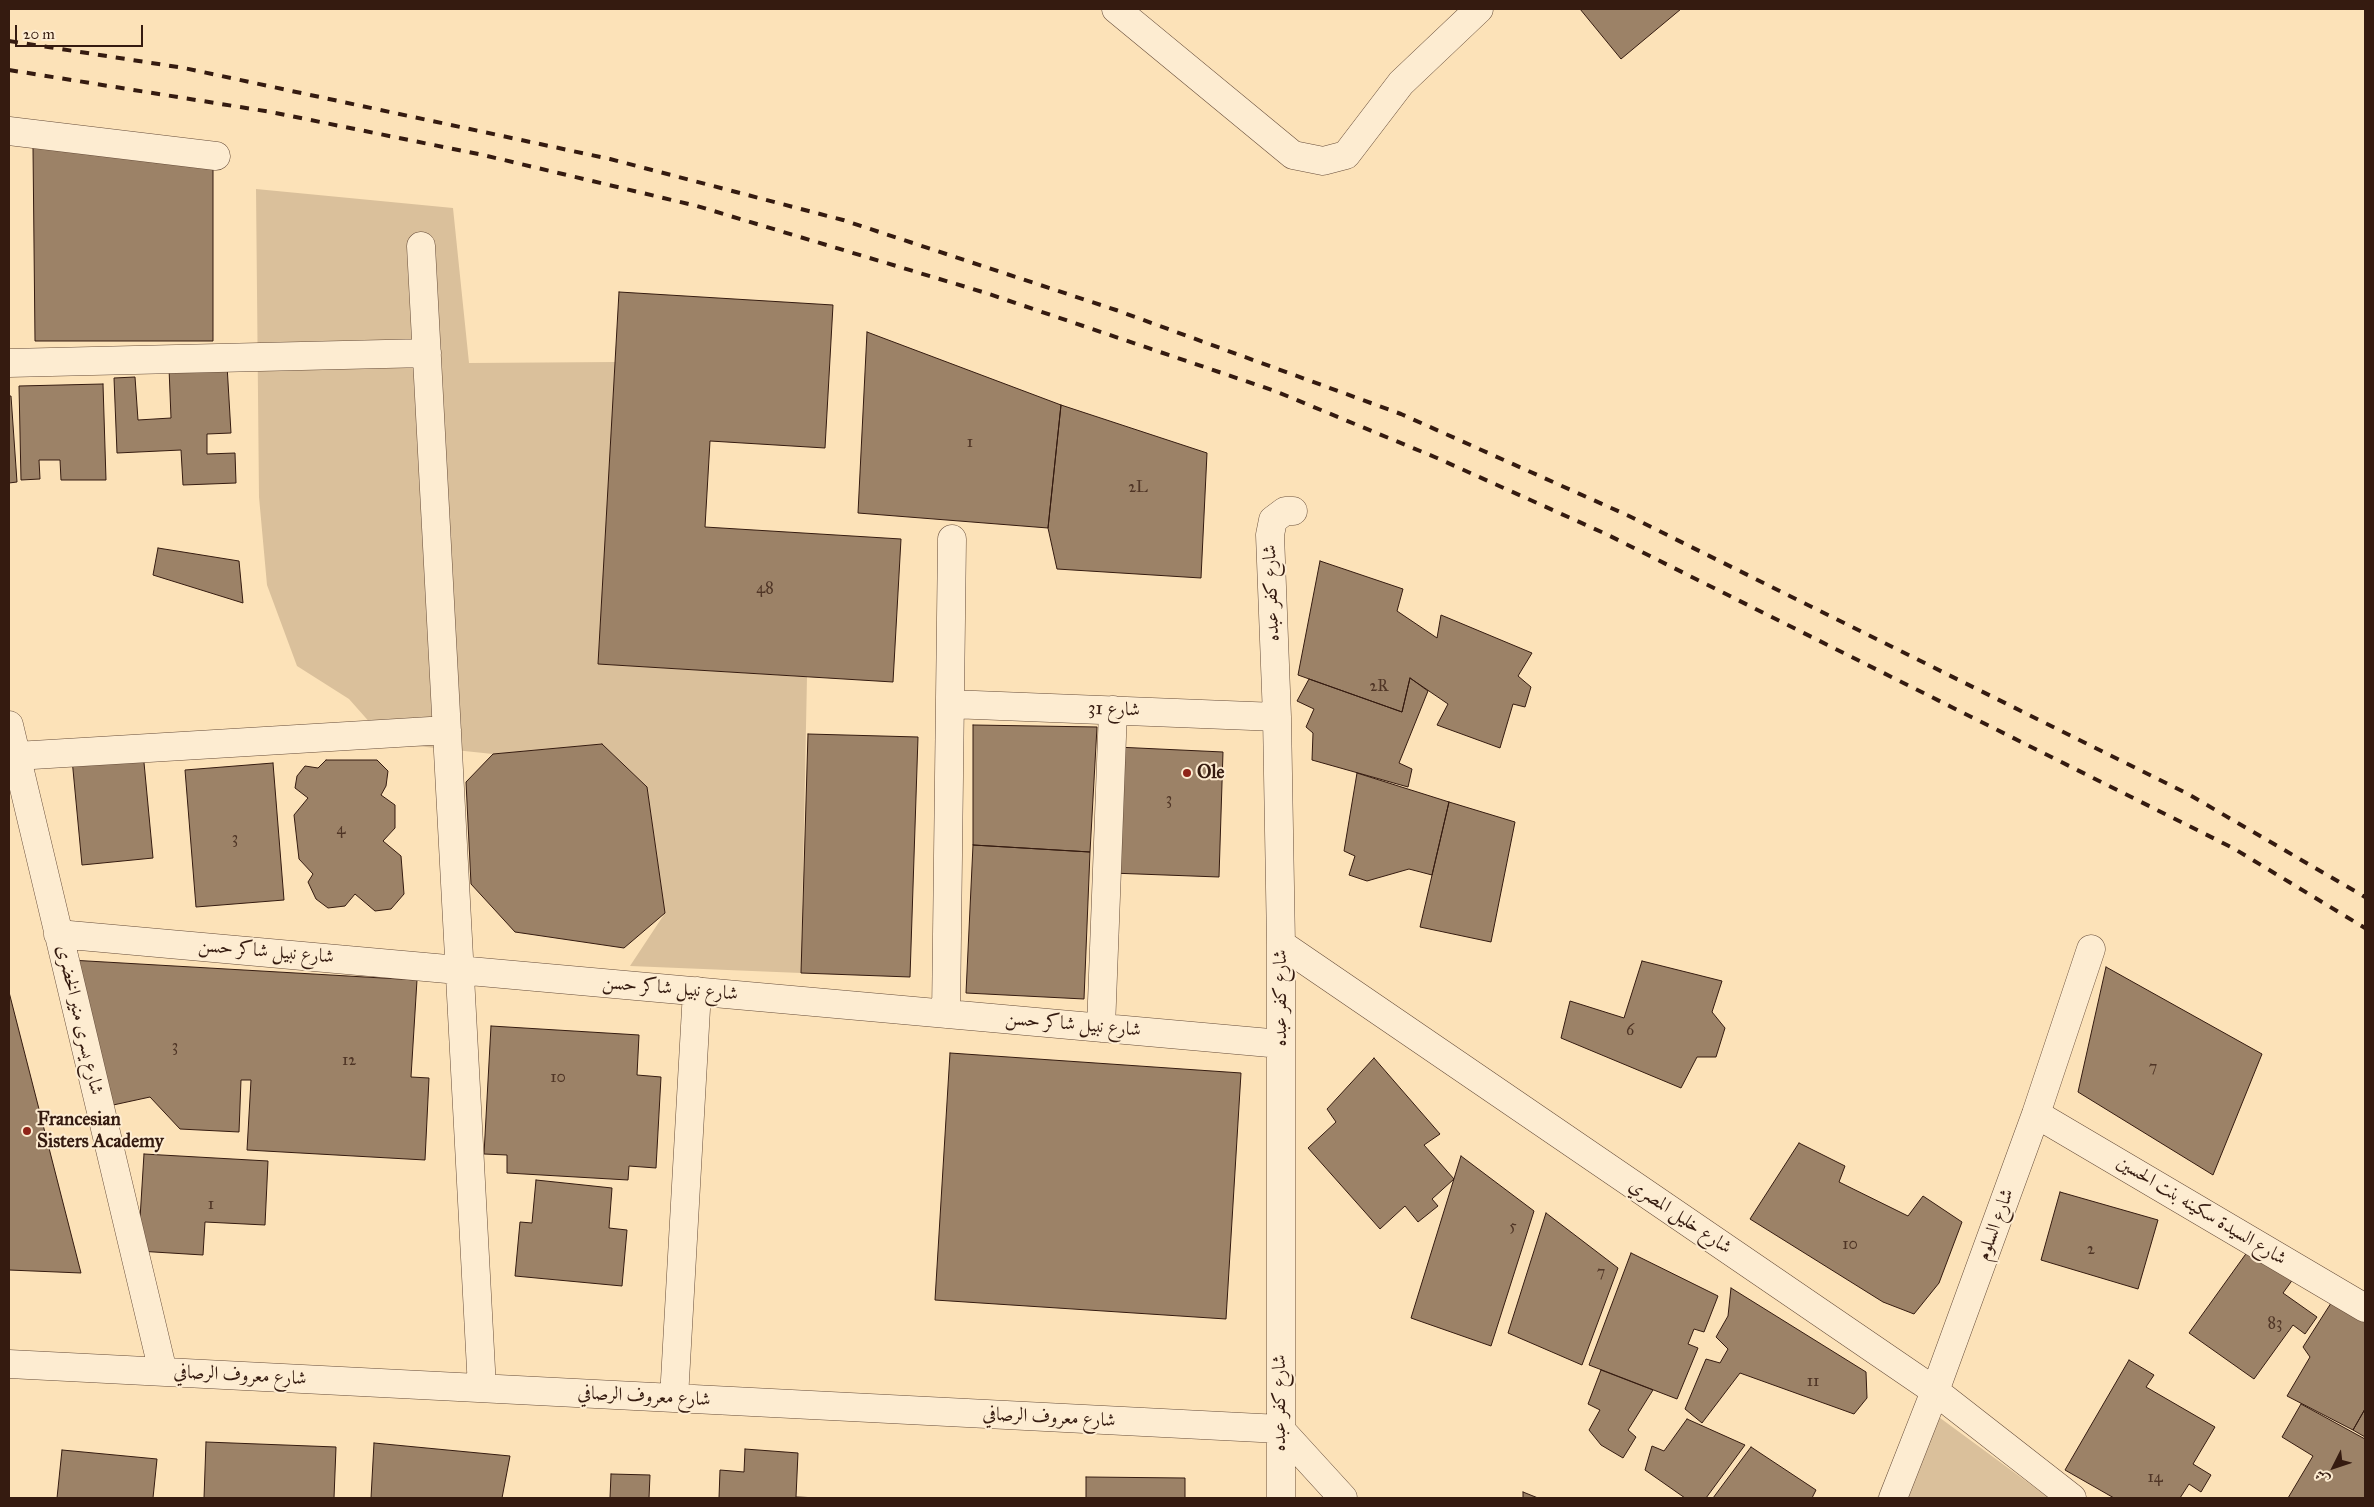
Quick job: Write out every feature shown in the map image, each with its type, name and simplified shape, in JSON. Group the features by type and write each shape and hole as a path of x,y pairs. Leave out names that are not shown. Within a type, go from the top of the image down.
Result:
{"street":[{"path":"1116,9 1293,155 1323,161 1346,156 1401,83 1479,9"},
{"path":"9,131 216,156"},
{"path":"421,246 482,1388"},
{"path":"9,363 427,353"},
{"name":"شارع كفر عبده","path":"1281,1498 1282,944 1277,716 1270,535 1274,520 1286,511 1293,511"},
{"path":"946,1014 952,540"},
{"name":"شارع 31","path":"950,704 1277,716"},
{"path":"1101,1028 1114,710"},
{"name":"شارع يسرى منير الخضرى","path":"9,725 163,1372"},
{"path":"16,756 447,730"},
{"name":"شارع نبيل شاكر حسن","path":"58,934 1281,1044"},
{"name":"شارع خليل المصري","path":"1282,944 1935,1391 2072,1498"},
{"name":"شارع السلوم","path":"1892,1498 1935,1391 2036,1114 2091,948"},
{"path":"674,1398 697,991"},
{"name":"شارع السيدة سكينه بنت الحسين","path":"2036,1114 2365,1308"},
{"name":"شارع معروف الرصافي","path":"9,1364 1280,1429"},
{"path":"1280,1429 1343,1498"}],"shaded area":[{"path":"256,189 453,208 469,363 615,362 598,664 807,677 801,973 630,966 665,913 647,787 602,744 493,754 388,743 349,699 297,666 267,585 259,497"},
{"path":"1917,1401 2049,1498 1877,1498"}],"building":[{"path":"1580,9 1681,9 1621,59"},
{"path":"33,147 213,166 213,341 35,341"},
{"path":"619,292 833,305 825,448 710,441 705,527 901,539 893,682 598,664"},
{"path":"867,332 1061,405 1048,528 858,513"},
{"path":"227,365 231,433 207,434 207,454 235,453 236,483 183,485 181,450 117,453 114,378 135,377 138,420 171,418 169,368"},
{"path":"103,384 106,480 61,480 60,460 39,460 40,479 21,480 19,386"},
{"path":"9,396 11,396 17,482 9,483"},
{"path":"1061,405 1207,453 1201,578 1057,569 1048,528"},
{"path":"158,548 239,561 243,603 153,575"},
{"path":"1320,561 1403,589 1397,611 1437,638 1441,615 1532,653 1518,676 1531,687 1525,707 1513,704 1500,748 1437,725 1448,704 1410,678 1402,712 1298,675"},
{"path":"1410,678 1428,691 1399,763 1412,769 1408,787 1312,760 1313,733 1306,727 1314,709 1297,701 1309,679 1402,712"},
{"path":"973,725 1097,727 1090,852 973,845"},
{"path":"808,734 918,737 910,977 801,973"},
{"path":"602,744 647,787 665,913 624,948 515,932 471,884 466,782 493,754"},
{"path":"1116,747 1223,752 1219,877 1111,873"},
{"path":"143,752 153,858 82,865 72,759"},
{"path":"326,760 377,760 388,771 386,786 381,795 395,805 395,828 383,841 401,856 404,894 391,909 375,911 355,894 345,906 328,908 316,899 308,882 313,874 299,859 294,815 308,798 295,788 297,776 305,766 318,768"},
{"path":"273,763 284,900 196,907 185,770"},
{"path":"1357,773 1449,802 1432,875 1409,869 1367,881 1349,875 1355,856 1344,851"},
{"path":"1449,802 1515,822 1491,942 1420,927"},
{"path":"973,845 1090,852 1084,999 966,993"},
{"path":"70,960 417,980 411,1077 429,1078 425,1160 247,1150 251,1080 241,1080 239,1132 180,1129 150,1097 104,1107"},
{"path":"1642,961 1722,981 1712,1012 1725,1028 1716,1057 1697,1057 1681,1088 1561,1038 1570,1001 1624,1018"},
{"path":"2106,967 2262,1054 2213,1175 2078,1092"},
{"name":"Francesian Sisters Academy","path":"9,992 81,1273 9,1270"},
{"path":"491,1026 639,1035 637,1075 661,1077 656,1168 629,1166 628,1180 507,1173 507,1155 484,1154"},
{"path":"950,1053 1241,1073 1226,1319 935,1300"},
{"path":"1374,1058 1440,1134 1424,1145 1454,1179 1432,1199 1438,1206 1418,1222 1405,1206 1380,1229 1308,1148 1336,1122 1327,1109"},
{"path":"1799,1143 1845,1166 1839,1182 1908,1216 1923,1196 1962,1222 1939,1283 1914,1314 1883,1302 1750,1219"},
{"path":"144,1154 268,1161 265,1225 205,1222 203,1255 138,1251"},
{"path":"1461,1156 1534,1211 1491,1346 1411,1318"},
{"path":"536,1180 612,1188 609,1228 627,1230 622,1286 515,1276 520,1222 532,1223"},
{"path":"2060,1192 2158,1220 2138,1289 2041,1260"},
{"path":"1546,1213 1618,1268 1582,1365 1508,1333"},
{"path":"2253,1244 2296,1275 2283,1293 2317,1317 2305,1334 2293,1325 2254,1379 2189,1333"},
{"path":"1631,1253 1718,1296 1704,1332 1694,1329 1688,1344 1698,1348 1677,1399 1589,1365"},
{"path":"1731,1288 1866,1372 1867,1398 1854,1414 1740,1373 1702,1423 1685,1409 1706,1359 1720,1363 1728,1349 1716,1337 1728,1316"},
{"path":"2333,1300 2365,1322 2365,1409 2353,1430 2287,1396 2310,1357 2303,1347"},
{"path":"2129,1360 2154,1375 2146,1387 2215,1427 2193,1464 2211,1475 2201,1492 2189,1484 2180,1498 2114,1498 2065,1470"},
{"path":"1601,1370 1653,1390 1628,1430 1636,1437 1623,1458 1601,1445 1589,1430 1600,1410 1588,1404"},
{"path":"2301,1404 2365,1439 2365,1498 2288,1498 2313,1456 2282,1437"},
{"path":"2365,1409 2365,1437 2353,1430"},
{"path":"1687,1419 1745,1445 1706,1498 1685,1498 1645,1470 1652,1446 1664,1451"},
{"path":"206,1442 336,1447 334,1498 204,1498"},
{"path":"374,1443 510,1456 502,1498 371,1498"},
{"path":"1751,1447 1816,1490 1812,1498 1713,1498"},
{"path":"745,1449 798,1453 796,1497 820,1498 719,1498 720,1470 744,1472"},
{"path":"62,1450 157,1459 153,1498 57,1498"},
{"path":"611,1474 650,1475 649,1498 610,1498"},
{"path":"1086,1477 1185,1478 1185,1498 1086,1498"},
{"path":"1523,1492 1538,1498 1523,1498"}],"railway":[{"path":"9,41 184,68 610,159 843,220 1116,310 1401,414 1629,516 2188,794 2365,897"},
{"path":"9,70 271,112 483,155 697,206 986,293 1275,391 1437,458 1606,534 2233,848 2365,928"}],"place":[{"name":"Ole","path":"1187,773"},
{"name":"Francesian Sisters Academy","path":"27,1131"}]}
